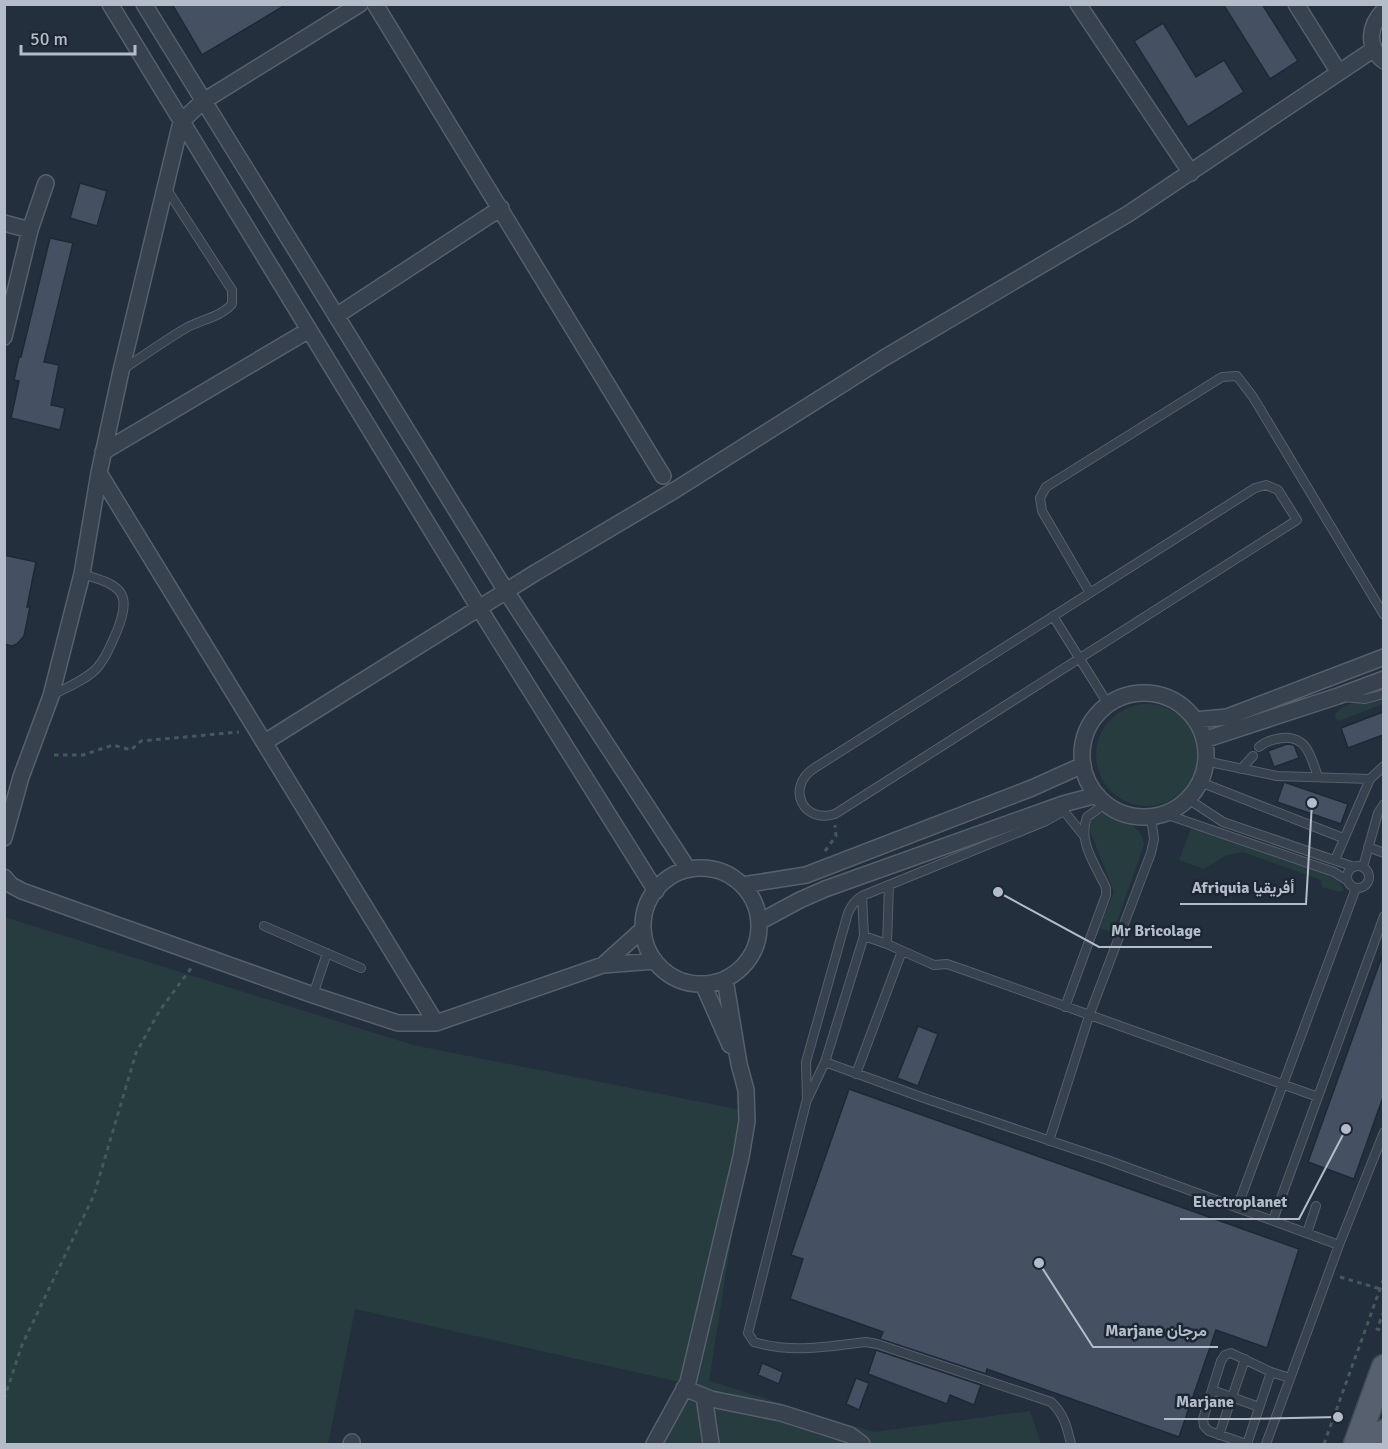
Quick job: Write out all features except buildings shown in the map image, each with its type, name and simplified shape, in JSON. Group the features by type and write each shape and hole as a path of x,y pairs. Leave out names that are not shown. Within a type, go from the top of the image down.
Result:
{"main road":[{"path":"1356,1444 1383,1367"},
{"path":"1379,1444 1383,1432"}],"street":[{"path":"110,4 479,608 656,891"},
{"path":"144,4 202,102 507,591 688,869"},
{"path":"4,838 21,777 51,696 82,574 103,452 181,122 202,102 360,4"},
{"path":"375,4 663,476"},
{"path":"1078,4 1191,173"},
{"path":"1296,4 1338,71"},
{"path":"265,742 479,608 701,474 884,358 1128,214 1338,71 1379,55 1371,38 1372,28 1379,11"},
{"path":"4,337 30,230 46,183"},
{"path":"336,316 501,208"},
{"path":"4,223 30,230"},
{"path":"103,452 309,330"},
{"path":"99,473 436,1023"},
{"path":"1195,720 1227,717 1383,657"},
{"path":"1204,740 1338,696 1383,678"},
{"path":"1145,693 1164,697 1181,706 1195,720 1204,740 1205,761 1200,782 1188,799 1177,807 1158,815 1131,816 1112,808 1101,799 1087,781 1082,748 1087,731 1096,716 1108,704 1126,696 1145,693"},
{"path":"743,885 806,874 1032,788 1083,765"},
{"path":"4,778 21,777"},
{"path":"759,922 815,893 1064,808 1101,799"},
{"path":"712,868 727,873 743,885 752,897 759,922 758,941 749,960 742,968 725,979 703,984 689,983 665,972 655,961 646,943 643,929 647,904 663,882 688,869 712,868"},
{"path":"4,877 11,885 22,891 201,956 398,1023 436,1023 603,965 655,961"},
{"path":"603,965 643,929"},
{"path":"654,1444 684,1388 692,1367 741,1157 747,1110 746,1090 739,1064 725,979"},
{"path":"703,984 739,1064"},
{"path":"684,1388 704,1396 781,1413 850,1435 862,1444"},
{"path":"704,1396 711,1444"}],"lane":[{"path":"121,371 178,333 221,313 231,304 232,290 165,187"},
{"path":"1090,593 1042,511 1040,498 1046,487 1222,376 1237,376 1258,406 1383,615"},
{"path":"1260,486 1270,486 1278,490 1297,520 835,814 828,816 814,814 803,805 800,799 800,785 807,773 1090,593 1260,486"},
{"path":"51,696 88,676 96,669 106,656 125,611 122,594 115,587 107,581 82,574"},
{"path":"1053,616 1108,704"},
{"path":"1338,696 1365,699 1383,694"},
{"path":"1259,747 1275,739 1291,737 1300,740 1308,752 1318,777"},
{"path":"1241,769 1252,756"},
{"path":"1205,761 1277,776 1370,779"},
{"path":"1335,861 1370,779 1383,766"},
{"path":"1200,782 1344,838"},
{"path":"1084,837 1087,817 1101,799"},
{"path":"1048,1141 1089,1016 1151,853 1158,815 1334,872 1356,888 1361,888 1368,883 1368,874 1358,867 1223,822 1188,799"},
{"path":"1348,881 1348,873 1358,867 1368,847 1383,804"},
{"path":"807,1099 806,1062 848,913 856,899 1046,821 1064,808 1084,837 1106,888 1106,895 1065,1007"},
{"path":"1368,847 1383,853"},
{"path":"887,944 889,885"},
{"path":"1238,1208 1356,888"},
{"path":"862,896 864,936 825,1062 807,1099 748,1333 754,1342 794,1350 866,1342 890,1347 1051,1402 1065,1419 1071,1444"},
{"path":"1273,1220 1383,916"},
{"path":"264,926 361,968"},
{"path":"864,936 934,965 947,964 959,968 1318,1096"},
{"path":"856,1074 902,951"},
{"path":"313,995 327,953"},
{"path":"825,1062 1339,1245"},
{"path":"1266,1444 1383,1132"},
{"path":"1307,1233 1316,1206"},
{"path":"1271,1372 1247,1444 1206,1429 1203,1422 1221,1360 1225,1355 1231,1353 1271,1372 1290,1378"},
{"path":"1219,1435 1245,1359"},
{"path":"1212,1390 1259,1407"}],"path":[{"path":"54,755 83,755 113,745 131,750 141,741 239,732"},
{"path":"824,853 836,836 835,814"},
{"path":"4,1399 22,1345 94,1195 136,1053 160,1010 201,956"},
{"path":"1329,1274 1382,1289"},
{"path":"1324,1444 1382,1289 1383,1278"},
{"path":"1383,1311 1377,1329 1383,1331"}],"green space":[{"path":"1383,698 1383,704 1339,721 1336,719 1335,714 1345,706"},
{"path":"1147,704 1176,712 1190,726 1198,755 1190,784 1176,798 1147,806 1118,798 1104,784 1096,755 1104,726 1118,712"},
{"path":"1104,812 1135,827 1143,838 1144,845 1113,933 1099,928 1114,892 1088,826 1092,817"},
{"path":"1192,826 1320,872 1337,881 1344,890 1340,892 1322,887 1321,880 1243,852 1227,855 1204,869 1179,860"},
{"path":"4,917 413,1045 751,1112 709,1381 874,1432 1030,1411 1041,1444 660,1444 684,1383 355,1309 328,1444 5,1444"}],"place":[{"name":"Afriquia أفريقيا","path":"1312,803"},
{"name":"Mr Bricolage","path":"998,892"},
{"name":"Electroplanet","path":"1346,1129"},
{"name":"Marjane مرجان","path":"1039,1263"},
{"name":"Marjane","path":"1338,1417"}]}
